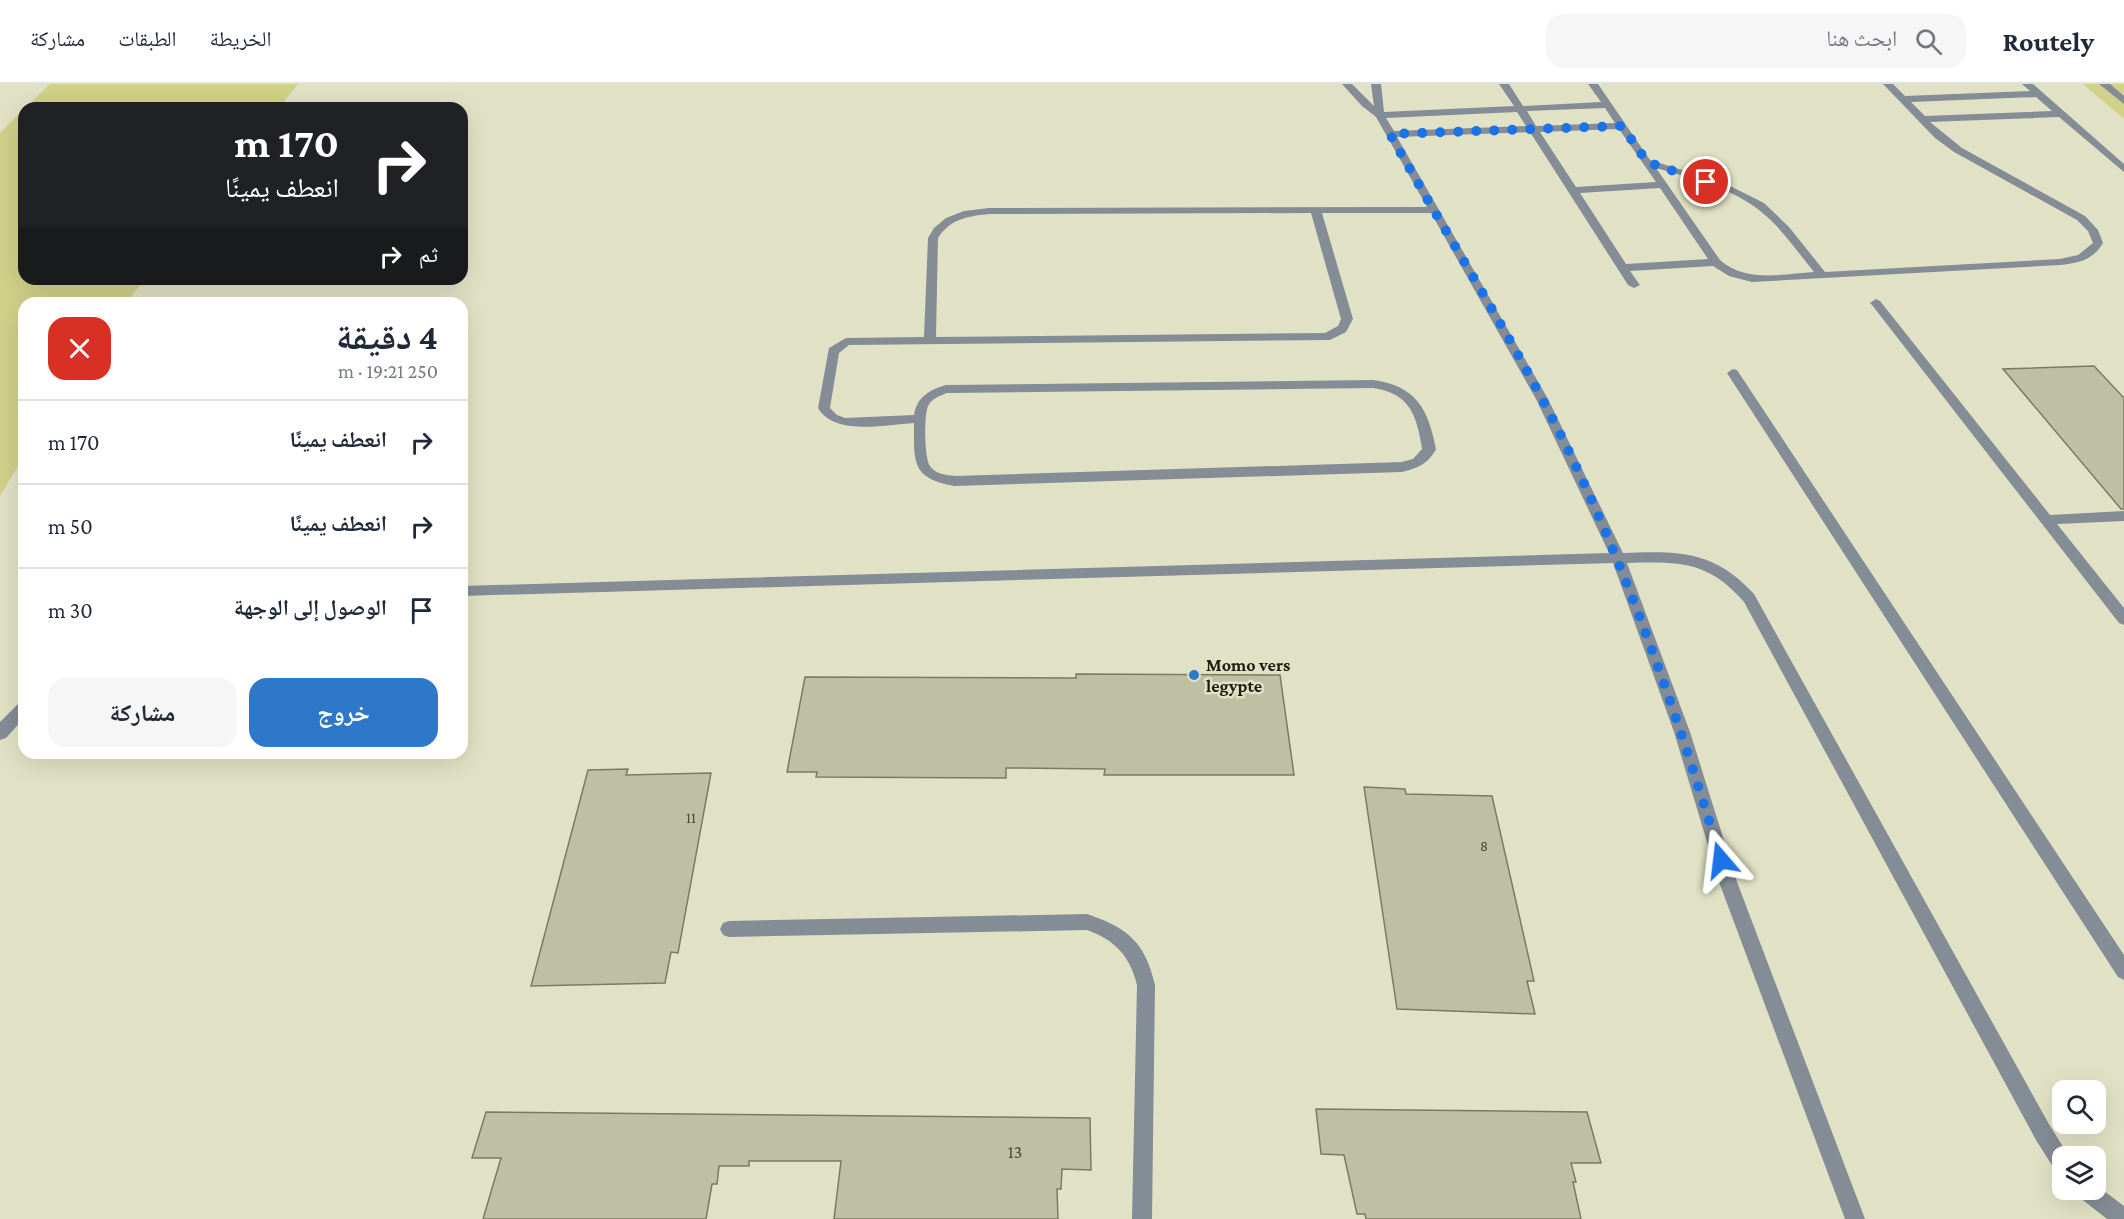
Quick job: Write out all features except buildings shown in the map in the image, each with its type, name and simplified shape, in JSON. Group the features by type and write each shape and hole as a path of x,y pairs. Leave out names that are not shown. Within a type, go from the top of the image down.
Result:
{"street":[{"path":"1347,84 1365,104 1380,115 1608,105"},
{"path":"1376,84 1380,115 1542,399 1618,558 1682,732 1728,882 1855,1219"},
{"path":"1504,84 1634,285"},
{"path":"1593,84 1716,262 1725,270 1738,276 1752,279 2060,262 2080,260 2092,253 2098,243 2093,230 2081,218 1965,154 1939,136 1888,84"},
{"path":"2027,84 2124,169"},
{"path":"2104,84 2121,96"},
{"path":"1902,99 2038,94"},
{"path":"1922,118 2060,114"},
{"path":"1390,134 1622,126"},
{"path":"1647,162 1726,188 1760,205 1772,215 1822,275"},
{"path":"1572,190 1663,185"},
{"path":"930,340 933,238 937,229 958,215 989,211 1433,210"},
{"path":"920,419 845,422 827,415 824,408 831,357 839,346 856,340 1326,337 1337,333 1345,327 1347,319 1317,212"},
{"path":"1623,267 1716,262"},
{"path":"1876,303 2124,619"},
{"path":"1733,372 2124,971"},
{"path":"1373,384 1399,389 1409,396 1415,404 1429,449 1425,458 1415,464 1402,467 955,481 930,476 922,468 919,460 920,419 925,400 946,389 1373,384"},
{"path":"2045,519 2124,516"},
{"path":"468,591 1618,558 1682,557 1702,562 1738,583 1749,598 2052,1147"},
{"path":"0,733 18,714"},
{"path":"729,929 1087,922 1105,927 1121,937 1134,950 1143,967 1146,985 1142,1219"},
{"path":"2099,1200 2124,1219"}],"shaded area":[{"path":"50,84 298,84 284,102 31,102"},
{"path":"2083,84 2124,84 2124,119"},
{"path":"18,115 18,285 140,285 131,297 18,297 18,466 0,496 0,133"}],"place":[{"name":"Momo vers legypte","path":"1194,675"}],"route":[{"path":"1706,182 1647,162 1622,126 1390,134 1542,399 1618,558 1682,732 1721,860"}]}
